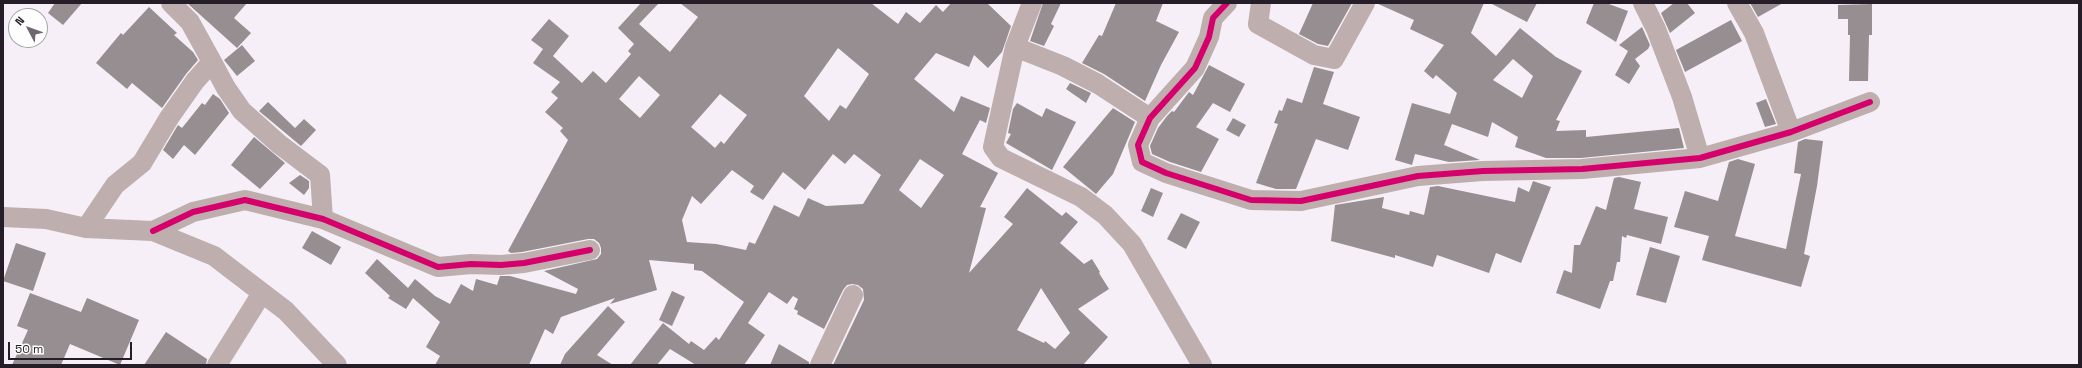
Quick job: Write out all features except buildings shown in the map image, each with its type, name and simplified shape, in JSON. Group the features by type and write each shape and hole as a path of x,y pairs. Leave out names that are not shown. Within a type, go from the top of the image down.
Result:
{"street":[{"path":"170,3 190,22 226,88 242,111 279,144 320,175 323,219"},
{"path":"1032,3 1015,47 993,147 1001,158 1082,197 1105,215 1132,244 1202,365"},
{"path":"1227,3 1213,18 1209,37 1195,68 1150,118 1138,145 1142,162 1166,172 1251,200 1301,201 1418,176 1484,171 1582,169 1700,158 1791,132 1870,102"},
{"path":"1261,3 1258,24 1314,55 1334,59 1365,3"},
{"path":"1643,3 1656,29 1682,97 1700,158"},
{"path":"1737,3 1754,33 1791,132"},
{"path":"1015,47 1063,66 1091,80 1150,118"},
{"path":"86,228 115,185 142,163 169,118 195,81 212,62"},
{"path":"153,231 193,212 244,200 323,219 438,267 471,264 501,265 524,263 590,250"},
{"path":"3,217 46,219 86,228 153,231 214,256 286,311 337,365"},
{"path":"217,365 262,293"},
{"path":"820,365 853,295"}],"cycle path":[{"path":"1227,3 1213,18 1209,37 1195,68 1150,118 1138,145 1142,162 1166,173 1251,200 1301,201 1418,176 1483,171 1582,169 1700,158 1791,132 1870,102"},
{"path":"153,231 193,212 245,200 323,219 438,267 471,264 501,265 524,263 590,250"}]}
